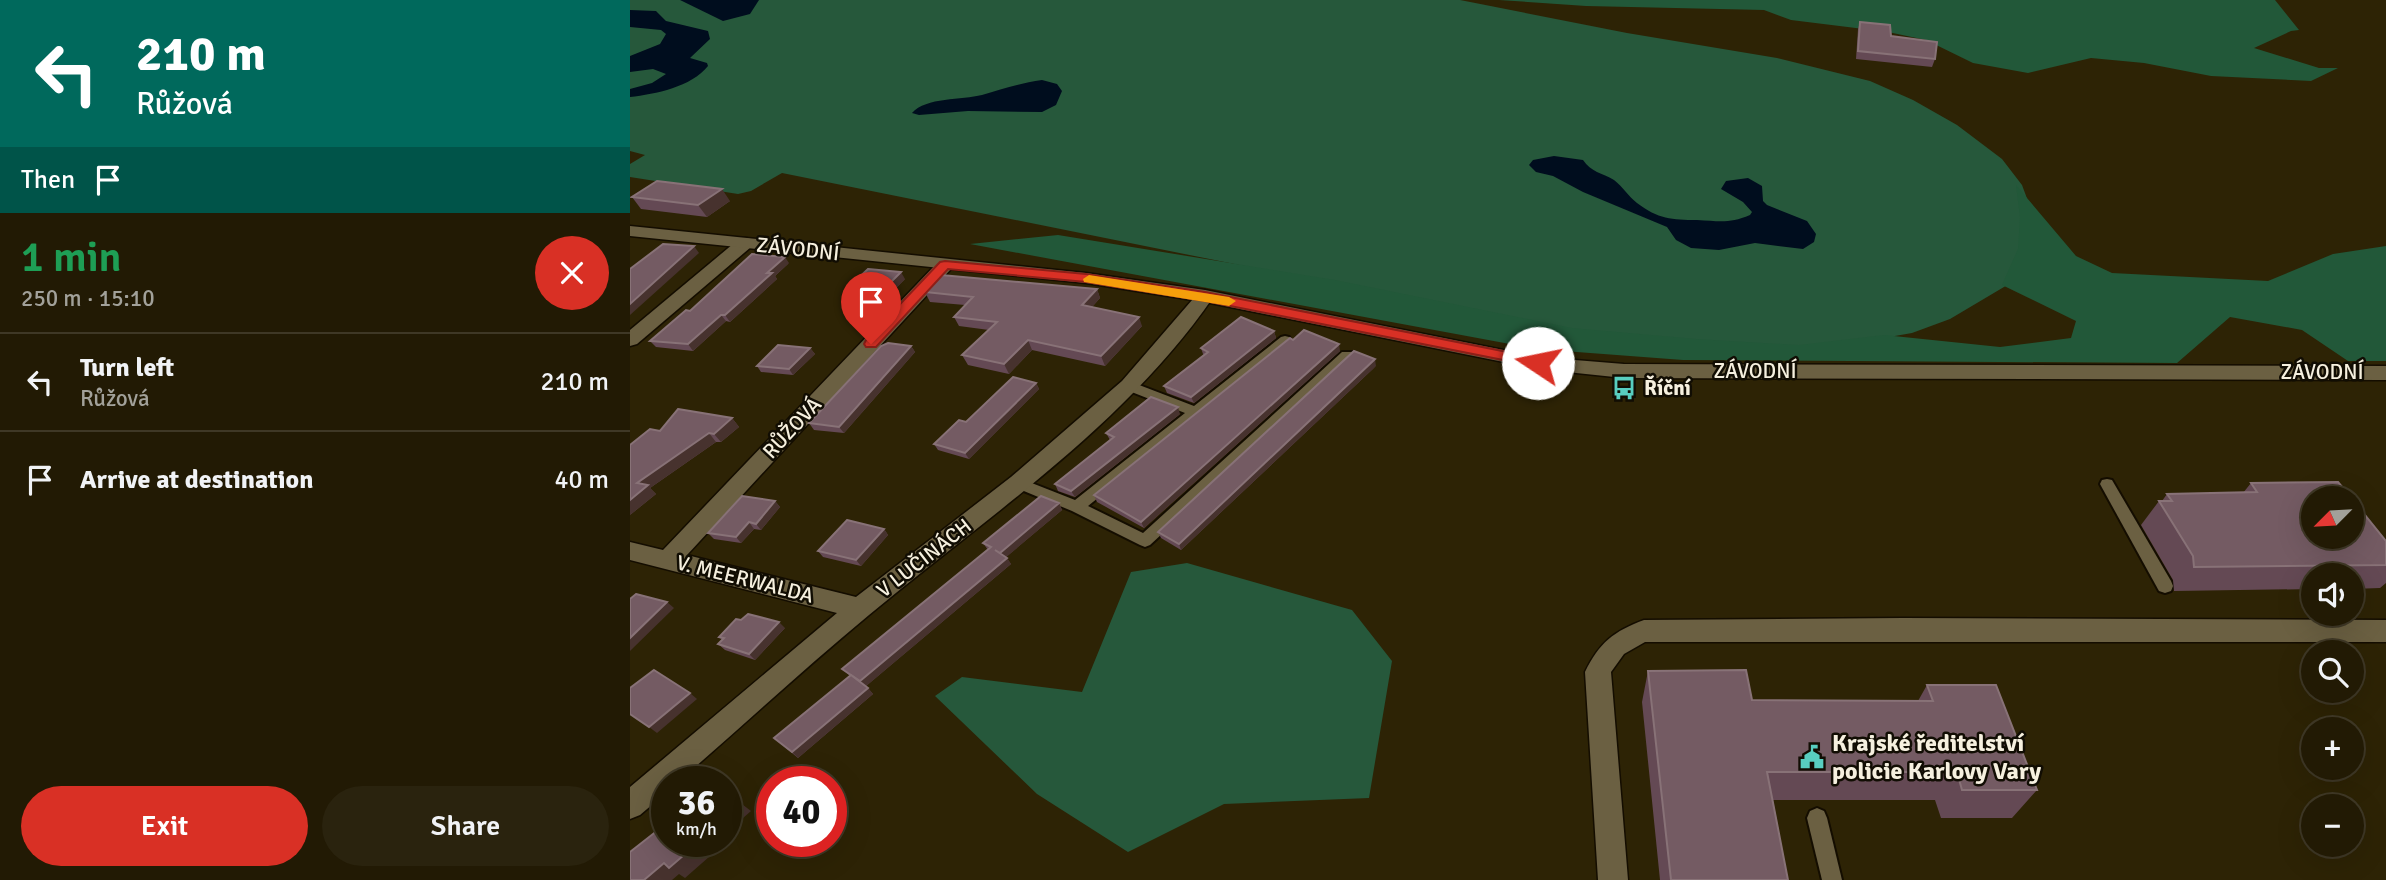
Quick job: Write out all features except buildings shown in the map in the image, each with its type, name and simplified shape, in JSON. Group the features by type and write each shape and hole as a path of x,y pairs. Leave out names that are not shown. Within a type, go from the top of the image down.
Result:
{"street":[{"name":"ZÁVODNÍ","path":"630,231 1086,278 1205,296 1538,363 1624,371 2386,373"},
{"path":"630,340 746,243"},
{"name":"RŮŽOVÁ","path":"668,560 945,265"},
{"name":"V LUČINÁCH","path":"630,806 860,608 1019,483 1129,386 1205,296"},
{"name":"V. MEERWALDA","path":"630,551 860,608"},
{"path":"1613,880 1598,672 1607,652 1625,638 1644,631 2386,631"}],"lane":[{"path":"1077,507 1285,340"},
{"path":"1019,483 1077,507 1145,541 1347,355"},
{"path":"1129,386 1196,412"},
{"path":"2107,484 2165,586"},
{"path":"1818,818 1832,880"}],"green space":[{"path":"630,0 1460,0 1627,33 1777,58 1870,81 1913,100 1957,125 2002,159 2022,185 2035,220 2009,284 1950,319 1912,333 1785,349 1577,333 782,173 751,191 738,194 630,177 630,164 645,155 630,151"},
{"path":"1499,0 2275,0 2299,30 2254,48 2319,68 2338,68 2311,81 2211,76 2144,63 2091,58 2028,73 1973,63 1926,40 1888,32 1791,20 1764,10 1586,6"},
{"path":"2016,185 2076,256 2112,273 2268,281 2333,254 2386,246 2386,361 2348,361 2302,330 2230,317 2177,363 1683,360 1537,349 970,244 1058,235 1335,280 1572,328 1696,339 1799,345 1884,335 2000,347 2071,338 2076,321 2002,285 2018,249 2020,217"},
{"path":"1187,563 1352,610 1392,661 1369,798 1224,804 1128,852 1037,794 935,696 962,677 1082,692 1131,572"}],"water":[{"path":"680,0 759,0 750,14 723,21"},
{"path":"630,10 656,11 666,21 708,31 710,39 690,58 707,63 708,66 683,84 630,97 630,89 652,83 666,74 653,69 630,72 630,56 660,44 666,34 661,30 630,27"},
{"path":"1042,80 1057,84 1062,91 1056,105 1042,112 912,113 926,104 982,95"},
{"path":"1554,156 1583,160 1593,170 1614,180 1645,208 1673,219 1724,221 1750,215 1752,212 1743,202 1721,189 1726,181 1748,178 1762,186 1763,201 1767,205 1807,221 1816,234 1814,242 1803,249 1755,243 1719,250 1691,248 1676,240 1667,227 1583,192 1553,176 1536,172 1529,165 1533,160"}],"slow traffic":[{"path":"1089,279 1229,301"}],"place":[{"name":"Říční","path":"1624,388"},
{"name":"Krajské ředitelství policie Karlovy Vary","path":"1812,757"}],"route":[{"path":"871,344 945,265 1086,278 1205,296 1538,363"}]}
